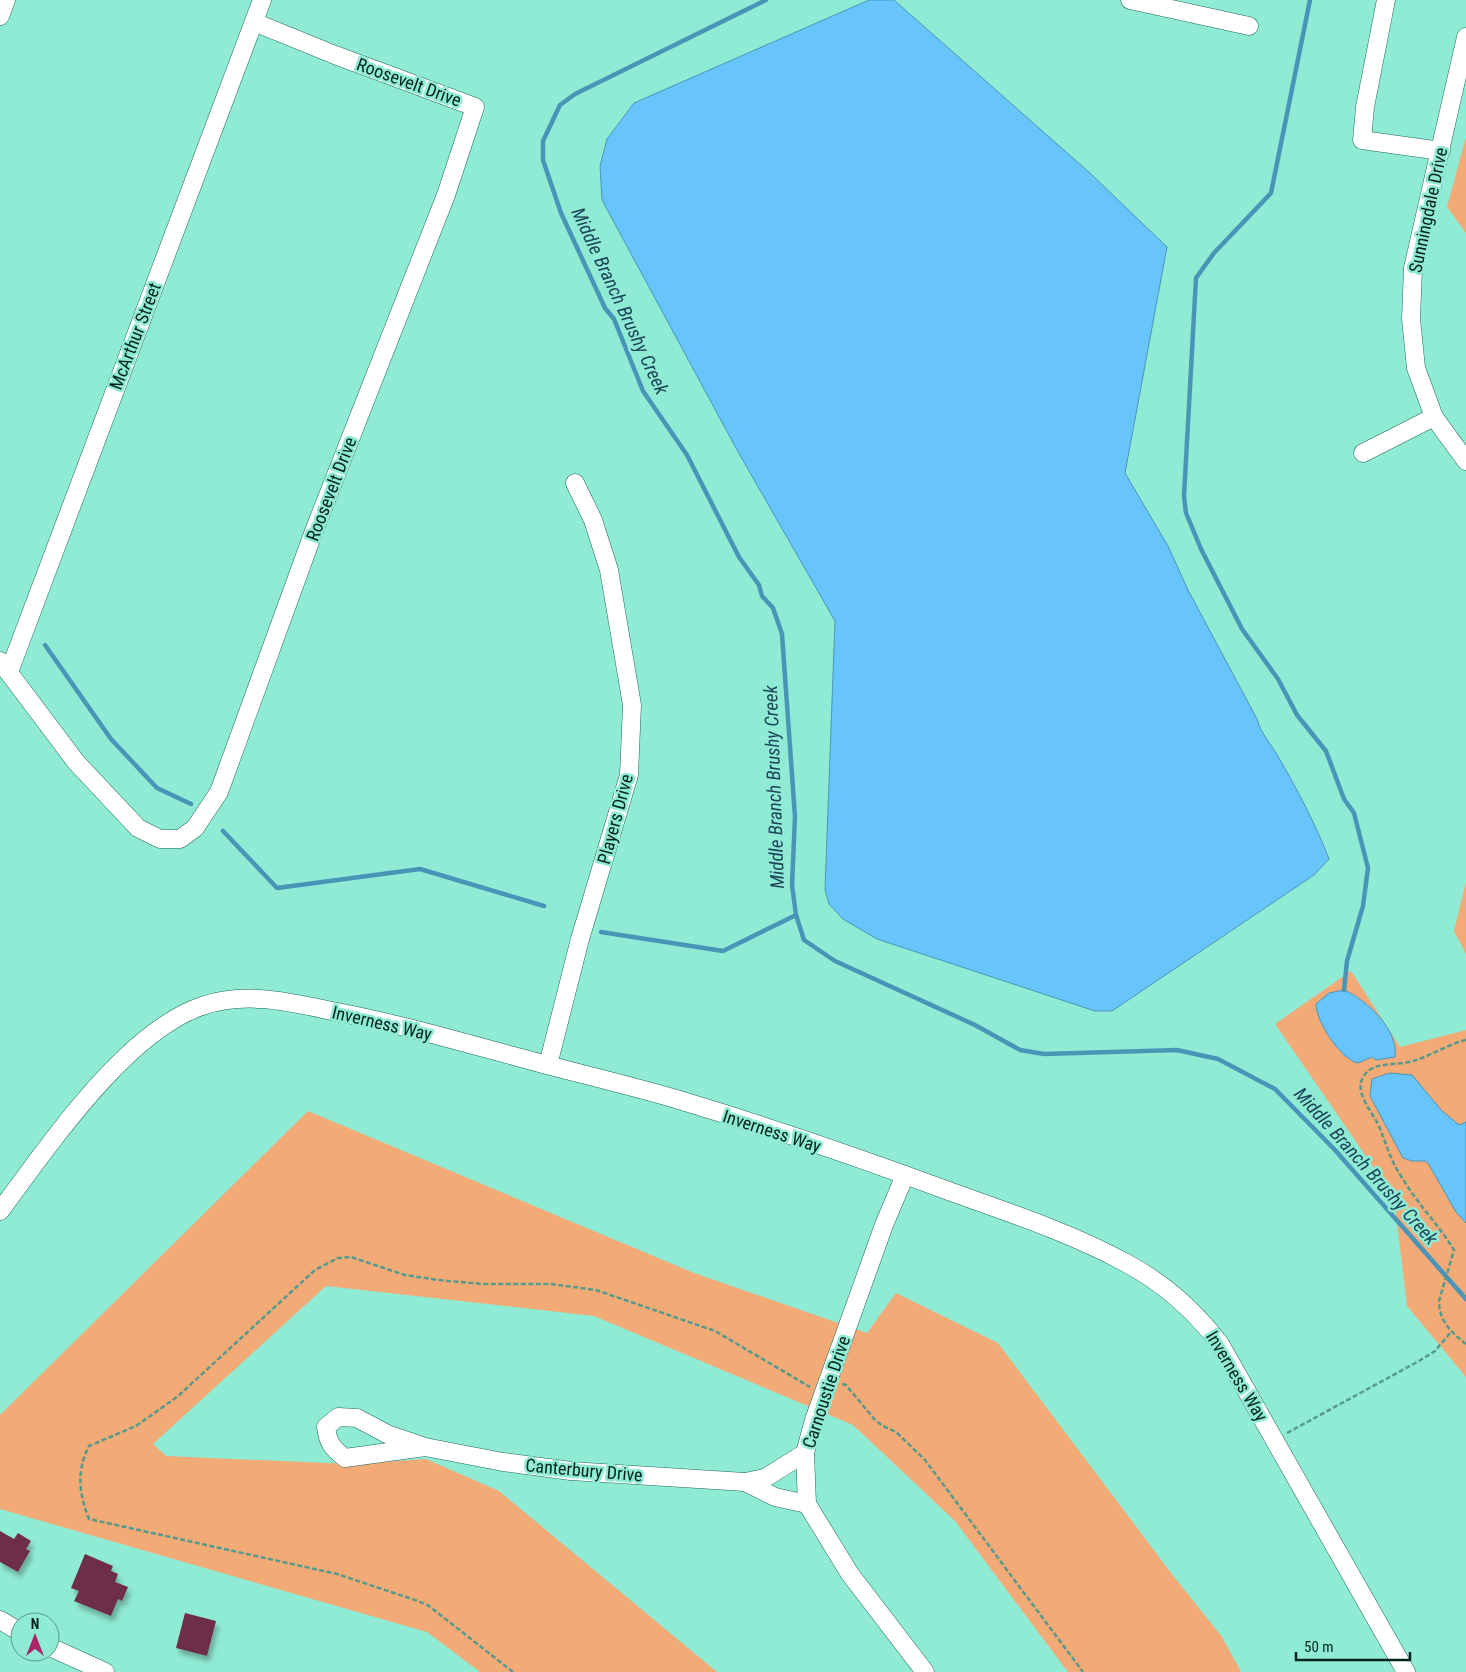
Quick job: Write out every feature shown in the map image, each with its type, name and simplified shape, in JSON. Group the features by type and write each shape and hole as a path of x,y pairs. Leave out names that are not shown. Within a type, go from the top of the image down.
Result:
{"street":[{"path":"0,16 6,0"},
{"name":"McArthur Street","path":"5,667 262,0"},
{"path":"1130,0 1249,26"},
{"path":"1386,0 1364,115 1362,140 1441,151"},
{"name":"Roosevelt Drive","path":"5,667 76,762 138,828 160,839 180,839 195,828 219,792 318,522 446,195 475,107 335,55 254,22"},
{"name":"Sunningdale Drive","path":"1464,48 1413,268 1411,319 1416,368 1434,417 1466,461"},
{"path":"1363,453 1434,417"},
{"name":"Players Drive","path":"548,1066 580,939 629,775 632,705 609,570 593,520 575,484"},
{"name":"Inverness Way","path":"0,1212 62,1127 128,1054 164,1025 201,1006 236,998 272,999 386,1021 675,1099 905,1175 1059,1232 1128,1263 1172,1292 1202,1321 1220,1344 1406,1672"},
{"name":"Carnoustie Drive","path":"905,1175 884,1225 825,1385 805,1453 807,1504 850,1574 925,1672"},
{"name":"Canterbury Drive","path":"425,1447 345,1458 332,1448 328,1442 326,1427 338,1417 357,1418 387,1434 425,1447 503,1462 571,1471 745,1482 765,1478 805,1453"},
{"name":"Canterbury Drive","path":"745,1482 775,1497 807,1504"},
{"path":"60,1651 105,1672"}],"path":[{"path":"1466,1040 1412,1062 1373,1068 1366,1073 1361,1082 1363,1100 1381,1130 1387,1153 1401,1178 1437,1223 1454,1250 1439,1301 1439,1310 1451,1332 1466,1344"},
{"path":"513,1672 430,1606 418,1601 337,1574 89,1519 79,1484 89,1446 136,1426 177,1398 315,1270 338,1258 351,1257 405,1275 438,1280 483,1284 551,1284 596,1290 715,1331 806,1387 815,1388 833,1383 846,1385 875,1420 896,1432 913,1445 955,1498 1083,1672"},
{"path":"1274,1440 1419,1361 1435,1351 1451,1332"}],"shaded area":[{"path":"1466,137 1466,233 1447,207"},
{"path":"1466,882 1466,954 1454,931"},
{"path":"1351,971 1400,1047 1466,1030 1466,1377 1407,1306 1394,1197 1275,1024"},
{"path":"308,1111 694,1273 867,1333 896,1293 998,1343 1171,1573 1222,1637 1241,1672 1068,1672 955,1521 853,1425 594,1316 326,1286 153,1444 166,1456 351,1464 426,1459 499,1491 717,1672 480,1672 427,1632 0,1509 0,1415"}],"water":[{"path":"869,0 894,0 1091,174 1167,247 1125,473 1168,546 1188,590 1257,719 1261,730 1306,807 1329,859 1314,875 1112,1011 1095,1011 877,939 843,919 829,904 825,890 835,621 737,450 602,200 600,166 607,139 634,103"},
{"path":"1344,990 1362,1001 1380,1017 1392,1037 1395,1057 1376,1060 1372,1057 1358,1063 1344,1054 1330,1038 1320,1020 1316,1004 1329,993"},
{"path":"1390,1073 1412,1075 1442,1111 1459,1125 1466,1122 1466,1223 1456,1212 1428,1163 1403,1158 1370,1096 1372,1079"}],"building":[{"path":"0,1531 14,1539 18,1533 31,1541 26,1549 30,1551 18,1572 0,1562"},
{"path":"85,1554 113,1566 111,1571 118,1574 115,1582 128,1587 122,1601 118,1599 111,1616 74,1601 79,1591 71,1588"},
{"path":"185,1613 216,1621 207,1656 176,1648"}],"waterway":[{"name":"Middle Branch Brushy Creek","path":"766,0 575,94 560,105 543,141 543,160 561,213 605,308 614,319 643,391 687,455 739,557 759,585 762,596 773,608 782,634 795,817 792,885 796,915 804,940 835,961 975,1025 1020,1050 1044,1054 1177,1050 1218,1059 1275,1089 1335,1150 1466,1299"},
{"path":"1310,0 1271,193 1214,253 1196,278 1184,496 1186,513 1201,549 1242,629 1278,679 1297,715 1326,751 1344,799 1354,813 1368,868 1363,906 1347,961 1344,990"},
{"path":"45,645 111,739 157,788 191,804"},
{"path":"223,831 277,888 420,869 544,906"},
{"path":"601,932 723,951 796,915"}]}
